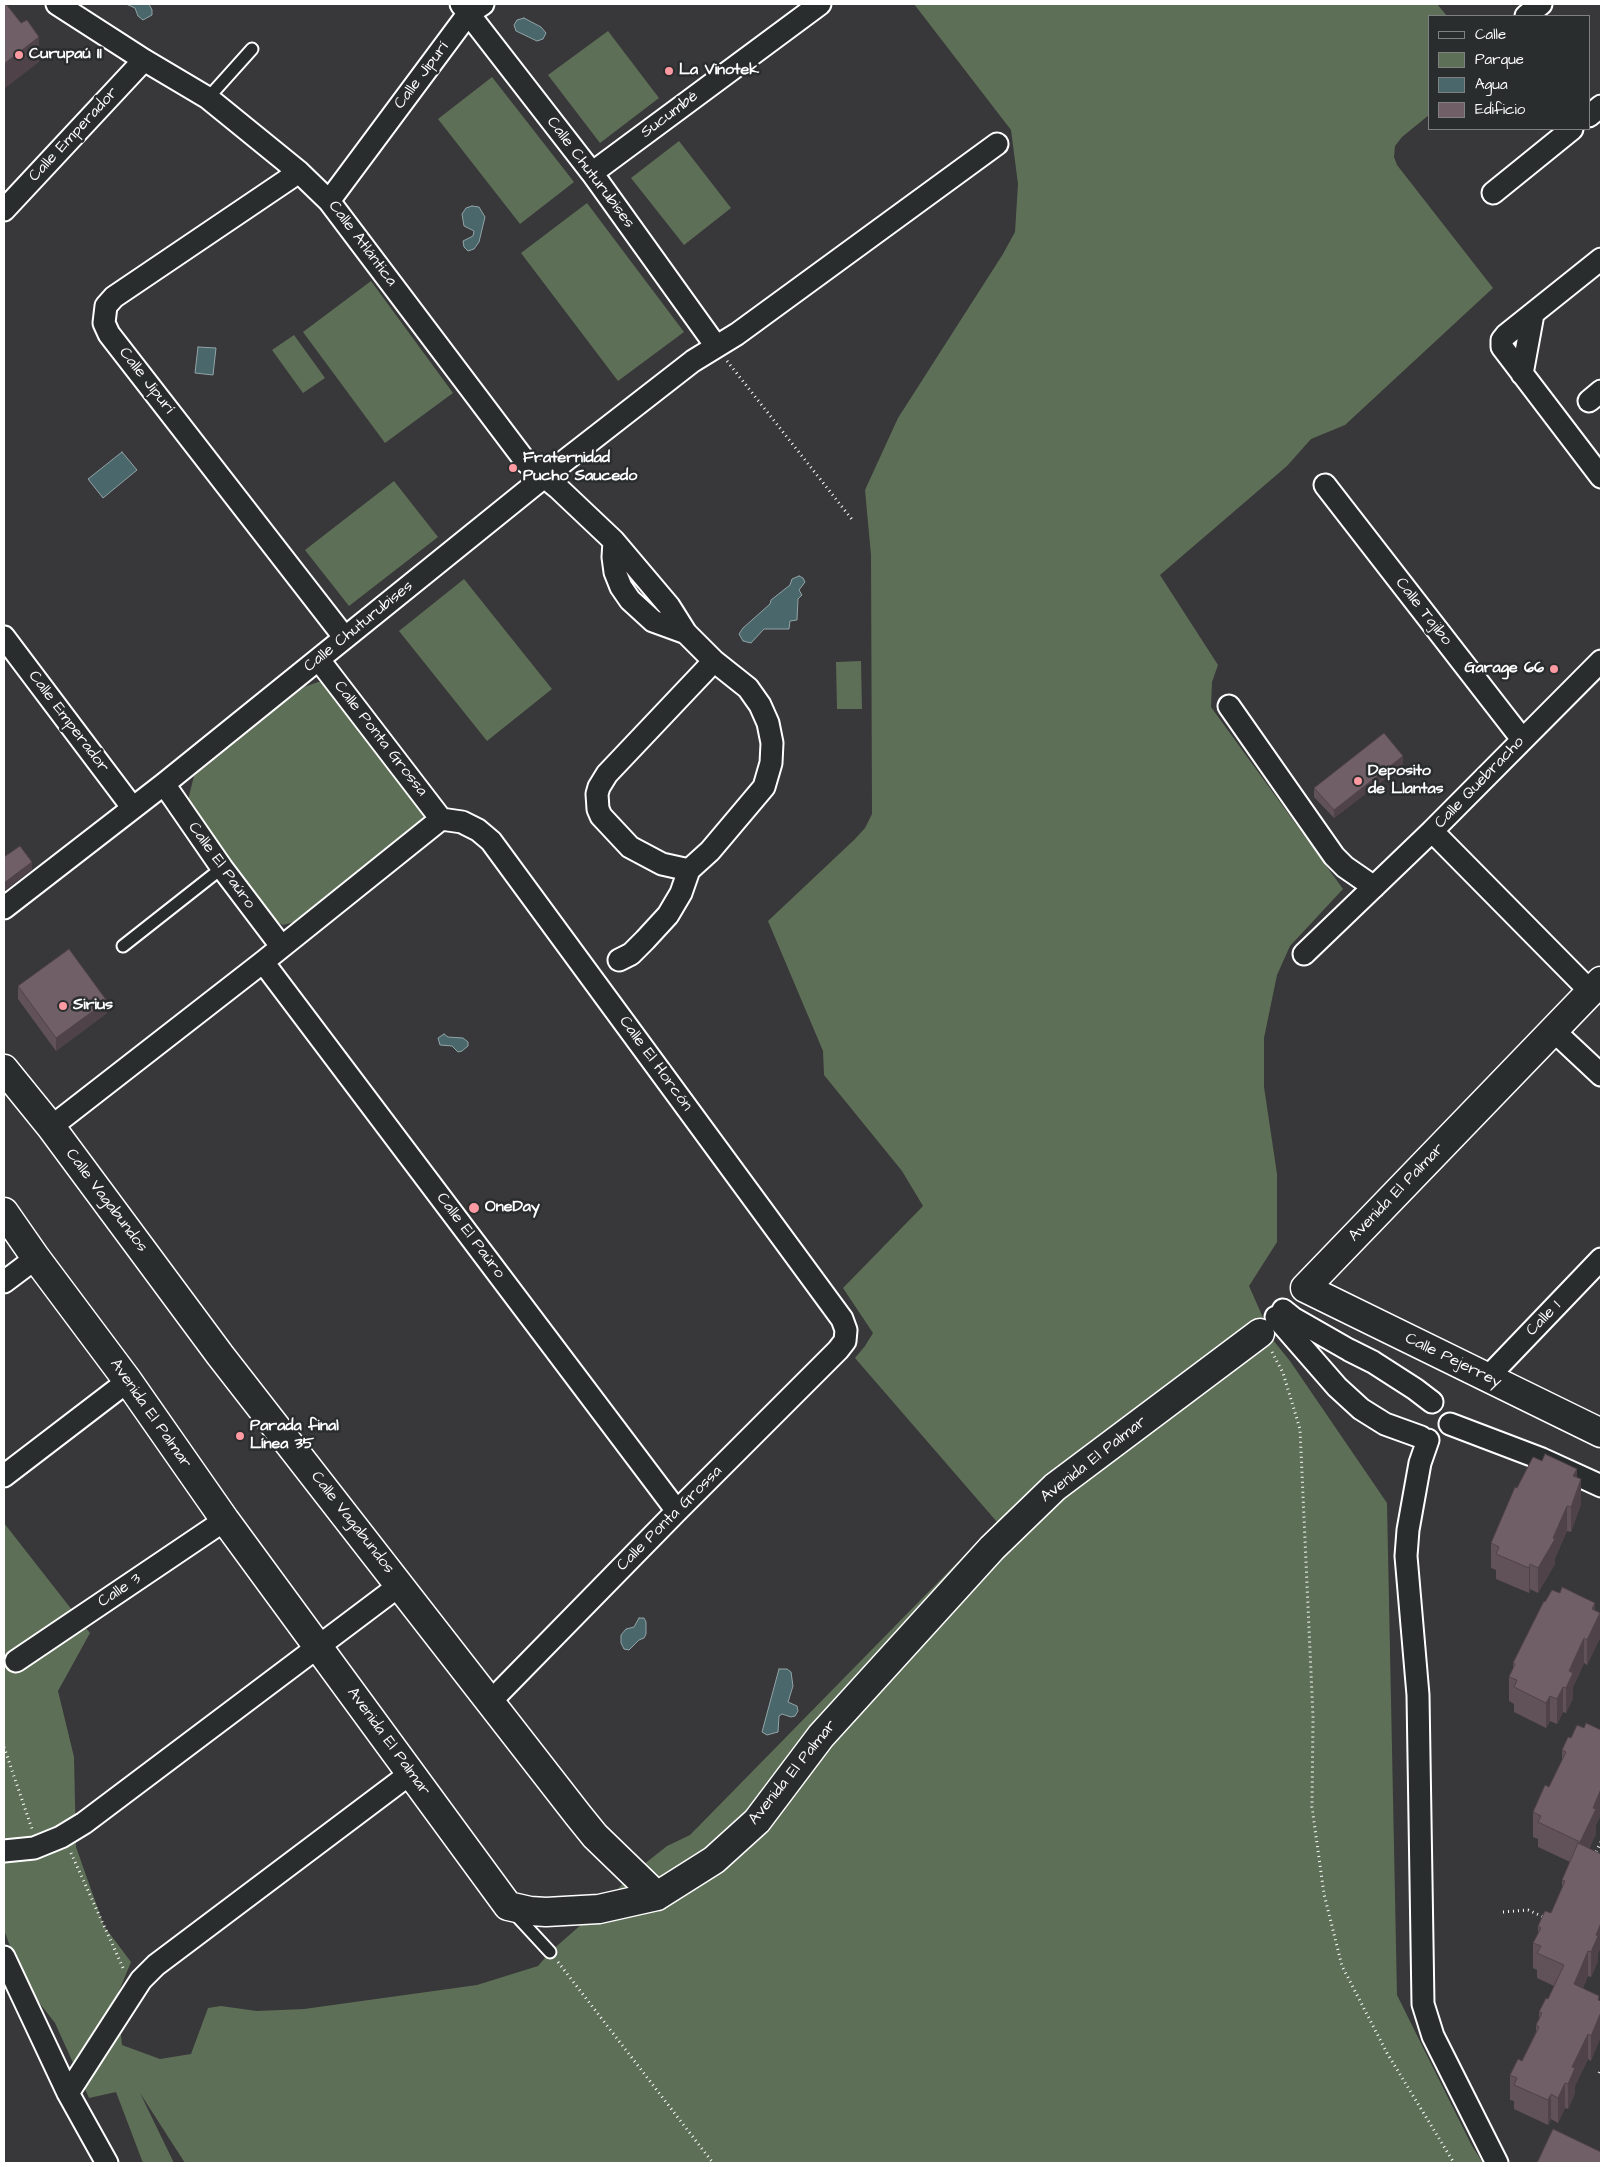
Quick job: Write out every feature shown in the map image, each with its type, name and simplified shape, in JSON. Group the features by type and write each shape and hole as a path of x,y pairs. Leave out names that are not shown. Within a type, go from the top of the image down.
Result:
{"street":[{"name":"Calle Atlántica","path":"57,4 144,60 208,98 299,172 329,201 526,462 614,541 669,606 686,633"},
{"name":"Sucumbé","path":"592,173 820,4"},
{"path":"1527,15 1541,4"},
{"name":"Calle Chuturubises","path":"471,7 716,346"},
{"name":"Calle Jipurí","path":"329,201 471,7"},
{"name":"Calle Emperador","path":"4,210 144,60"},
{"path":"1590,115 1601,106"},
{"path":"1493,193 1571,130"},
{"name":"Calle Chuturubises","path":"4,908 164,784 544,477 693,361 737,334 997,144"},
{"name":"Calle Jipurí","path":"299,172 114,297 106,306 104,323 116,342 345,638"},
{"path":"1601,259 1533,314 1522,374 1601,477"},
{"name":"Calle Tajibo","path":"1325,485 1522,739"},
{"path":"614,541 614,572 630,600 653,621 686,633 714,661 748,688 760,705 768,723 772,743 771,764 764,787 710,851 689,870 681,893 668,915 631,954 619,960"},
{"name":"Calle Emperador","path":"4,637 132,807"},
{"name":"Calle Ponta Grossa","path":"319,660 441,819"},
{"path":"689,870 662,864 630,848 601,816 598,809 597,794 602,780 607,774 714,661"},
{"name":"Calle Quebracho","path":"1596,986 1432,831 1601,662"},
{"path":"1229,706 1334,856 1345,867 1374,887"},
{"name":"Calle El Paúro","path":"164,784 222,868 280,946"},
{"path":"50,1127 263,962 280,946 441,819"},
{"name":"Calle El Horcón","path":"441,819 462,822 478,830 491,841 842,1319 846,1335"},
{"path":"1304,954 1432,831"},
{"name":"Calle El Paúro","path":"263,962 677,1511"},
{"name":"Avenida El Palmar","path":"4,1212 128,1381 225,1520 508,1906 546,1912 599,1909 657,1896 714,1860 757,1821 821,1736 992,1548 1055,1487 1273,1320 1596,986"},
{"path":"1554,1031 1601,1075"},
{"name":"Calle Vagabundos","path":"4,1068 220,1355 595,1836 657,1896"},
{"path":"4,1282 36,1258"},
{"name":"Calle 1","path":"1487,1378 1601,1259"},
{"name":"Calle Pejerrey","path":"1305,1288 1601,1433"},
{"path":"1293,1318 1373,1362 1432,1402 1444,1407 1450,1418 1450,1424 1442,1437 1435,1440 1424,1439 1385,1424 1362,1409 1337,1388 1273,1320 1293,1318"},
{"name":"Calle Ponta Grossa","path":"491,1701 838,1350 846,1335"},
{"path":"4,1476 128,1381"},
{"path":"1432,1402 1419,1406 1412,1419 1413,1426 1424,1439 1408,1530 1406,1556 1418,1695 1423,2004 1433,2036 1497,2163"},
{"path":"1450,1424 1542,1459 1601,1486"},
{"name":"Calle 3","path":"16,1661 225,1520"},
{"path":"4,1851 38,1846 61,1837 84,1823 400,1585"},
{"path":"68,2093 141,1980 156,1965 411,1773"},
{"path":"4,1957 68,2093 107,2163"}],"lane":[{"path":"208,98 252,49"},
{"path":"123,946 222,868"},
{"path":"508,1906 550,1952"}],"path":[{"path":"716,346 854,522"},
{"path":"1273,1320 1283,1373 1300,1429 1313,1717 1312,1807 1324,1894 1342,1966 1387,2053 1454,2163"},
{"path":"4,1747 38,1846"},
{"path":"1601,1842 1595,1854 1601,1858"},
{"path":"68,1848 134,1991"},
{"path":"1503,1912 1528,1910 1552,1921"},
{"path":"550,1952 713,2163"},
{"path":"1599,2073 1601,2068"}],"green space":[{"path":"914,4 1437,4 1446,15 1428,15 1428,116 1402,137 1395,146 1394,157 1397,165 1493,288 1345,425 1311,439 1287,466 1160,575 1218,665 1212,682 1211,707 1343,889 1290,946 1277,975 1264,1038 1264,1087 1277,1174 1277,1242 1249,1286 1273,1340 1290,1361 1387,1503 1397,1995 1472,2146 1483,2163 185,2163 140,2093 174,2163 143,2163 116,2092 89,2098 55,2023 34,1996 13,1954 4,1930 4,1523 90,1633 58,1691 74,1757 76,1847 104,1926 131,1962 117,1996 122,2045 160,2059 191,2054 208,2008 221,2006 257,2011 304,2009 477,1985 538,1966 550,1952 599,1909 633,1873 667,1846 690,1835 997,1522 855,1358 873,1333 843,1288 923,1206 902,1171 824,1075 823,1051 768,921 855,839 865,828 872,814 871,555 865,490 898,418 1003,254 1015,232 1018,184 1011,130"},
{"path":"608,31 659,98 600,143 548,75"},
{"path":"492,77 574,182 520,224 438,119"},
{"path":"679,141 731,208 684,245 631,178"},
{"path":"587,203 684,332 618,381 521,253"},
{"path":"371,281 453,393 385,443 303,332"},
{"path":"294,335 325,378 303,393 272,350"},
{"path":"394,481 438,537 349,606 305,550"},
{"path":"464,579 552,689 487,741 399,631"},
{"path":"861,661 862,709 837,709 836,662"},
{"path":"328,681 429,810 426,818 294,922 283,925 274,920 188,800 194,776 304,687"}],"water":[{"path":"126,4 149,4 152,15 143,20 138,16 135,8"},
{"path":"524,18 541,27 546,33 543,39 537,41 516,31 514,25 517,20"},
{"path":"472,206 479,207 485,217 479,242 474,249 468,251 464,247 463,241 473,236 474,231 464,226 462,214 466,208"},
{"path":"198,347 216,348 213,375 195,373"},
{"path":"122,452 137,470 103,498 88,479"},
{"path":"799,576 805,582 799,590 802,595 798,599 797,620 790,621 789,629 764,629 751,643 743,641 739,634 743,628 770,604 771,600 790,585 792,579"},
{"path":"444,1034 448,1037 463,1038 468,1042 468,1046 458,1052 452,1046 440,1045 438,1038"},
{"path":"639,1618 644,1618 646,1622 646,1634 644,1638 639,1640 629,1650 624,1649 621,1643 621,1635 626,1629 634,1627"},
{"path":"779,1669 787,1669 791,1672 793,1686 788,1702 797,1706 798,1711 795,1716 791,1717 782,1714 779,1716 778,1732 767,1735 762,1732"}],"building":[{"path":"4,4 21,23 27,20 39,37 4,64"},
{"name":"Deposito de Llantas","path":"1384,733 1403,756 1334,810 1314,788"},
{"path":"20,846 32,862 4,883 4,857"},
{"name":"Sirius","path":"69,949 107,1001 56,1038 18,986"},
{"path":"1545,1454 1577,1469 1573,1476 1581,1479 1571,1507 1567,1506 1553,1538 1555,1539 1538,1568 1530,1564 1529,1568 1496,1554 1499,1547 1491,1543 1515,1487 1517,1488 1533,1457 1542,1461"},
{"path":"1562,1587 1595,1603 1592,1609 1600,1613 1587,1640 1584,1638 1569,1671 1573,1673 1566,1688 1563,1687 1557,1699 1550,1696 1546,1703 1514,1687 1517,1680 1509,1677 1515,1664 1513,1663 1544,1601 1552,1590 1560,1593"},
{"path":"1586,1723 1601,1730 1601,1789 1593,1808 1596,1809 1580,1842 1538,1822 1541,1816 1533,1812 1545,1785 1549,1787 1566,1752 1562,1750 1568,1737 1571,1738 1577,1725 1584,1728"},
{"path":"1578,1843 1601,1854 1601,1923 1591,1952 1588,1951 1574,1984 1599,1996 1601,2012 1591,2036 1588,2034 1572,2067 1575,2068 1568,2084 1565,2083 1558,2098 1551,2094 1548,2100 1514,2085 1517,2078 1510,2075 1518,2059 1522,2061 1539,2027 1536,2025 1542,2013 1539,2012 1546,1998 1548,1999 1564,1965 1537,1953 1541,1946 1533,1943 1541,1928 1538,1926 1545,1911 1551,1913 1565,1881 1562,1880"},
{"path":"1553,2129 1601,2152 1601,2163 1537,2163"}],"place":[{"name":"Curupaú II","path":"19,55"},
{"name":"La Vinotek","path":"669,71"},
{"name":"Fraternidad Pucho Saucedo","path":"513,468"},
{"name":"Garage 66","path":"1554,669"},
{"name":"Deposito de Llantas","path":"1358,781"},
{"name":"Sirius","path":"63,1006"},
{"name":"OneDay","path":"474,1208"},
{"name":"Parada final Línea 35","path":"240,1436"}]}
